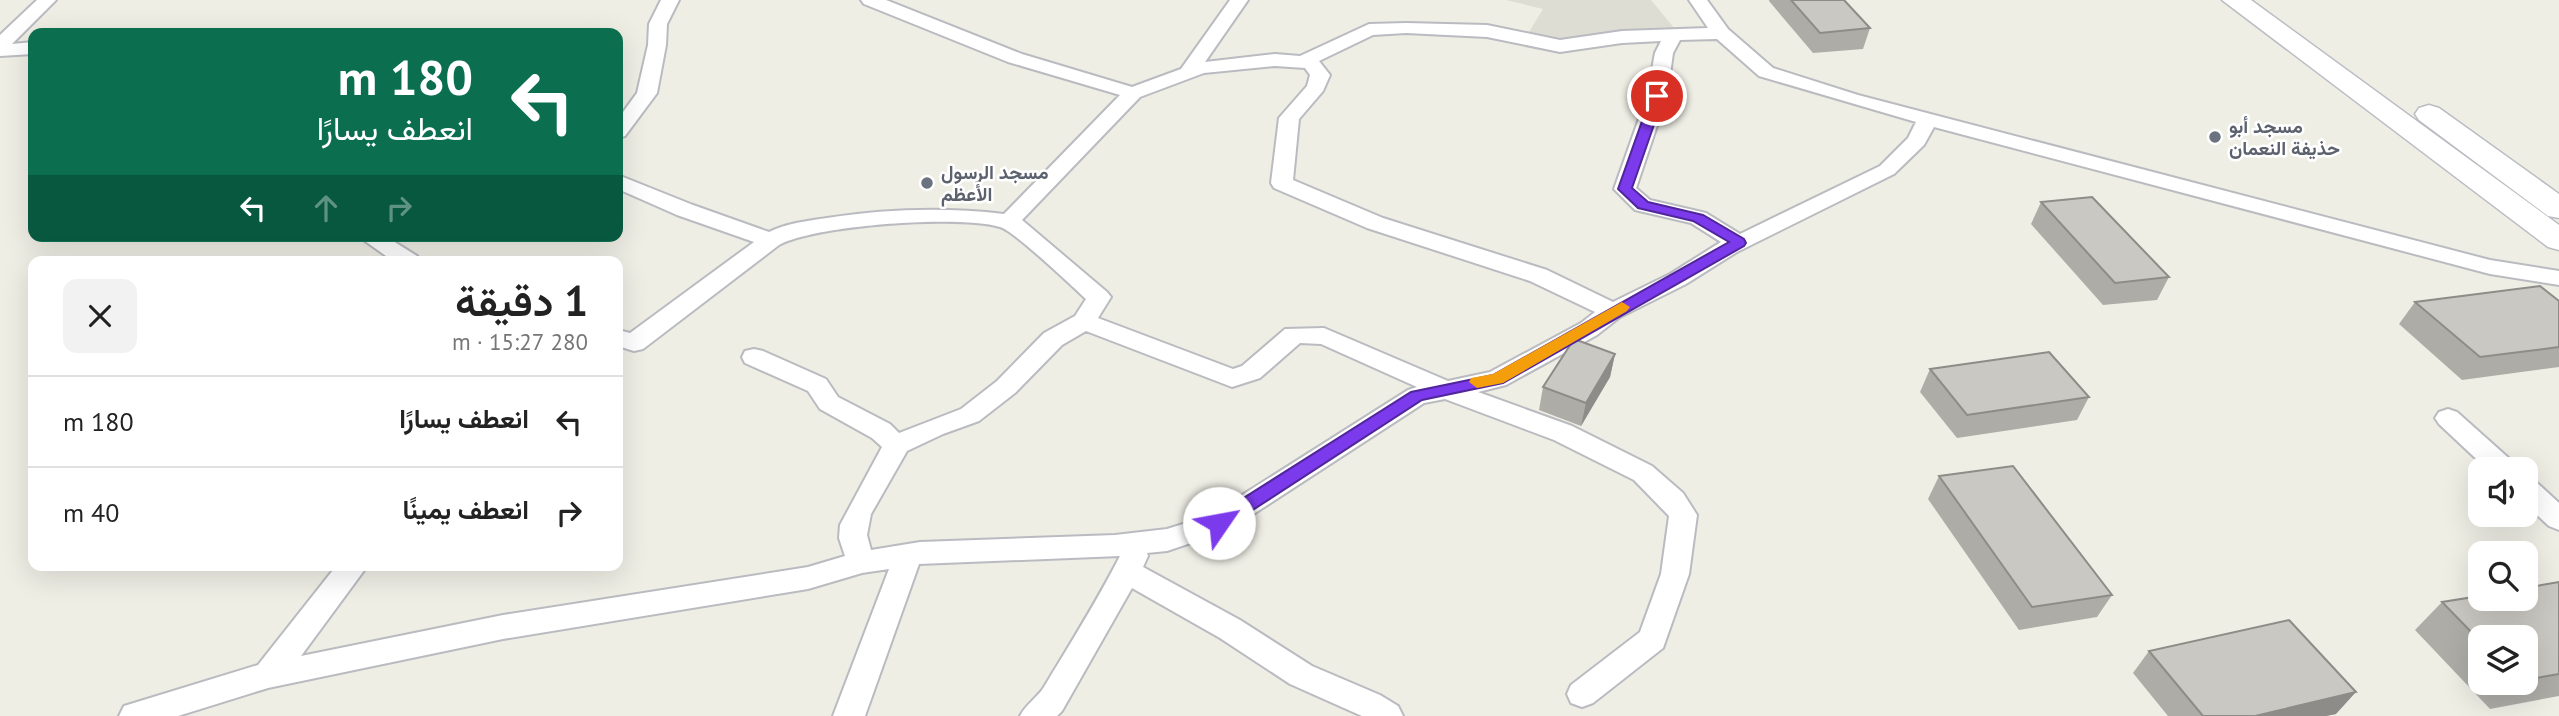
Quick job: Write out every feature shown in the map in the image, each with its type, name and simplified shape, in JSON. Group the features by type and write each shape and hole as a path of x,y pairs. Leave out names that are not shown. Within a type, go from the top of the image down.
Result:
{"main road":[{"path":"2235,0 2559,240"},
{"path":"2272,0 2559,209"}],"street":[{"path":"0,44 47,0"},
{"path":"623,125 647,93 657,45 658,24 670,0"},
{"path":"870,0 1015,58 1133,93"},
{"path":"1188,72 1240,0"},
{"path":"1698,0 1721,33 1766,72 1851,99 2490,267 2559,278"},
{"path":"1301,62 1369,30 1487,31 1560,46 1622,37 1721,33"},
{"path":"1674,35 1664,53 1657,96 1625,189 1643,205 1698,218 1739,243"},
{"path":"0,50 28,48"},
{"path":"1009,221 1133,93 1188,72 1233,63 1275,60 1311,63 1320,75 1316,87 1289,118 1282,183 1316,200 1406,234 1471,253 1585,294 1612,312"},
{"path":"135,716 268,675 503,627 808,578 862,562 908,555 1140,543 1167,540 1219,523 1417,396 1444,388 1497,379 1739,243 1887,170 1917,141 1928,119"},
{"path":"623,183 685,210 771,240"},
{"path":"623,339 634,342 771,240 786,232 897,216 959,214 1009,221 1099,298 1084,322 1053,339 1006,387 970,415 934,427 896,445 891,463 862,506 852,534 862,562"},
{"path":"379,242 401,256"},
{"path":"1084,322 1232,378 1251,373 1294,335 1324,336 1444,388 1563,433 1643,473 1673,500 1683,515 1675,574 1652,639 1582,694"},
{"path":"754,357 817,385 829,403 881,431 896,445"},
{"path":"2448,418 2491,457"},
{"path":"2538,500 2559,519"},
{"path":"1036,716 1051,702 1140,543"},
{"path":"849,716 908,555"},
{"path":"268,675 349,571"},
{"path":"1126,571 1230,629 1301,676 1369,704 1387,716"}],"shaded area":[{"path":"1506,0 1651,0 1675,29 1549,39 1529,32 1543,9"}],"building":[{"path":"1791,0 1844,0 1870,28 1820,33"},
{"path":"2092,197 2169,277 2115,283 2041,202"},
{"path":"2540,286 2559,301 2559,347 2480,357 2415,302"},
{"path":"1574,339 1615,354 1586,403 1543,387"},
{"path":"2049,352 2089,397 1967,415 1930,369"},
{"path":"2013,466 2112,595 2032,607 1939,476"},
{"path":"2559,582 2559,674 2538,678 2538,625 2468,625 2468,629 2442,602 2468,598 2468,611 2538,611 2538,586"},
{"path":"2289,620 2356,692 2255,716 2203,716 2149,651"}],"slow traffic":[{"path":"1477,382 1497,379 1622,307"}],"place":[{"name":"مسجد أبو حذيفة النعمان","path":"2215,137"},
{"name":"مسجد الرسول الأعظم","path":"927,183"}],"route":[{"path":"1219,523 1417,396 1497,379 1739,243 1698,218 1643,205 1625,189 1657,96"}]}
